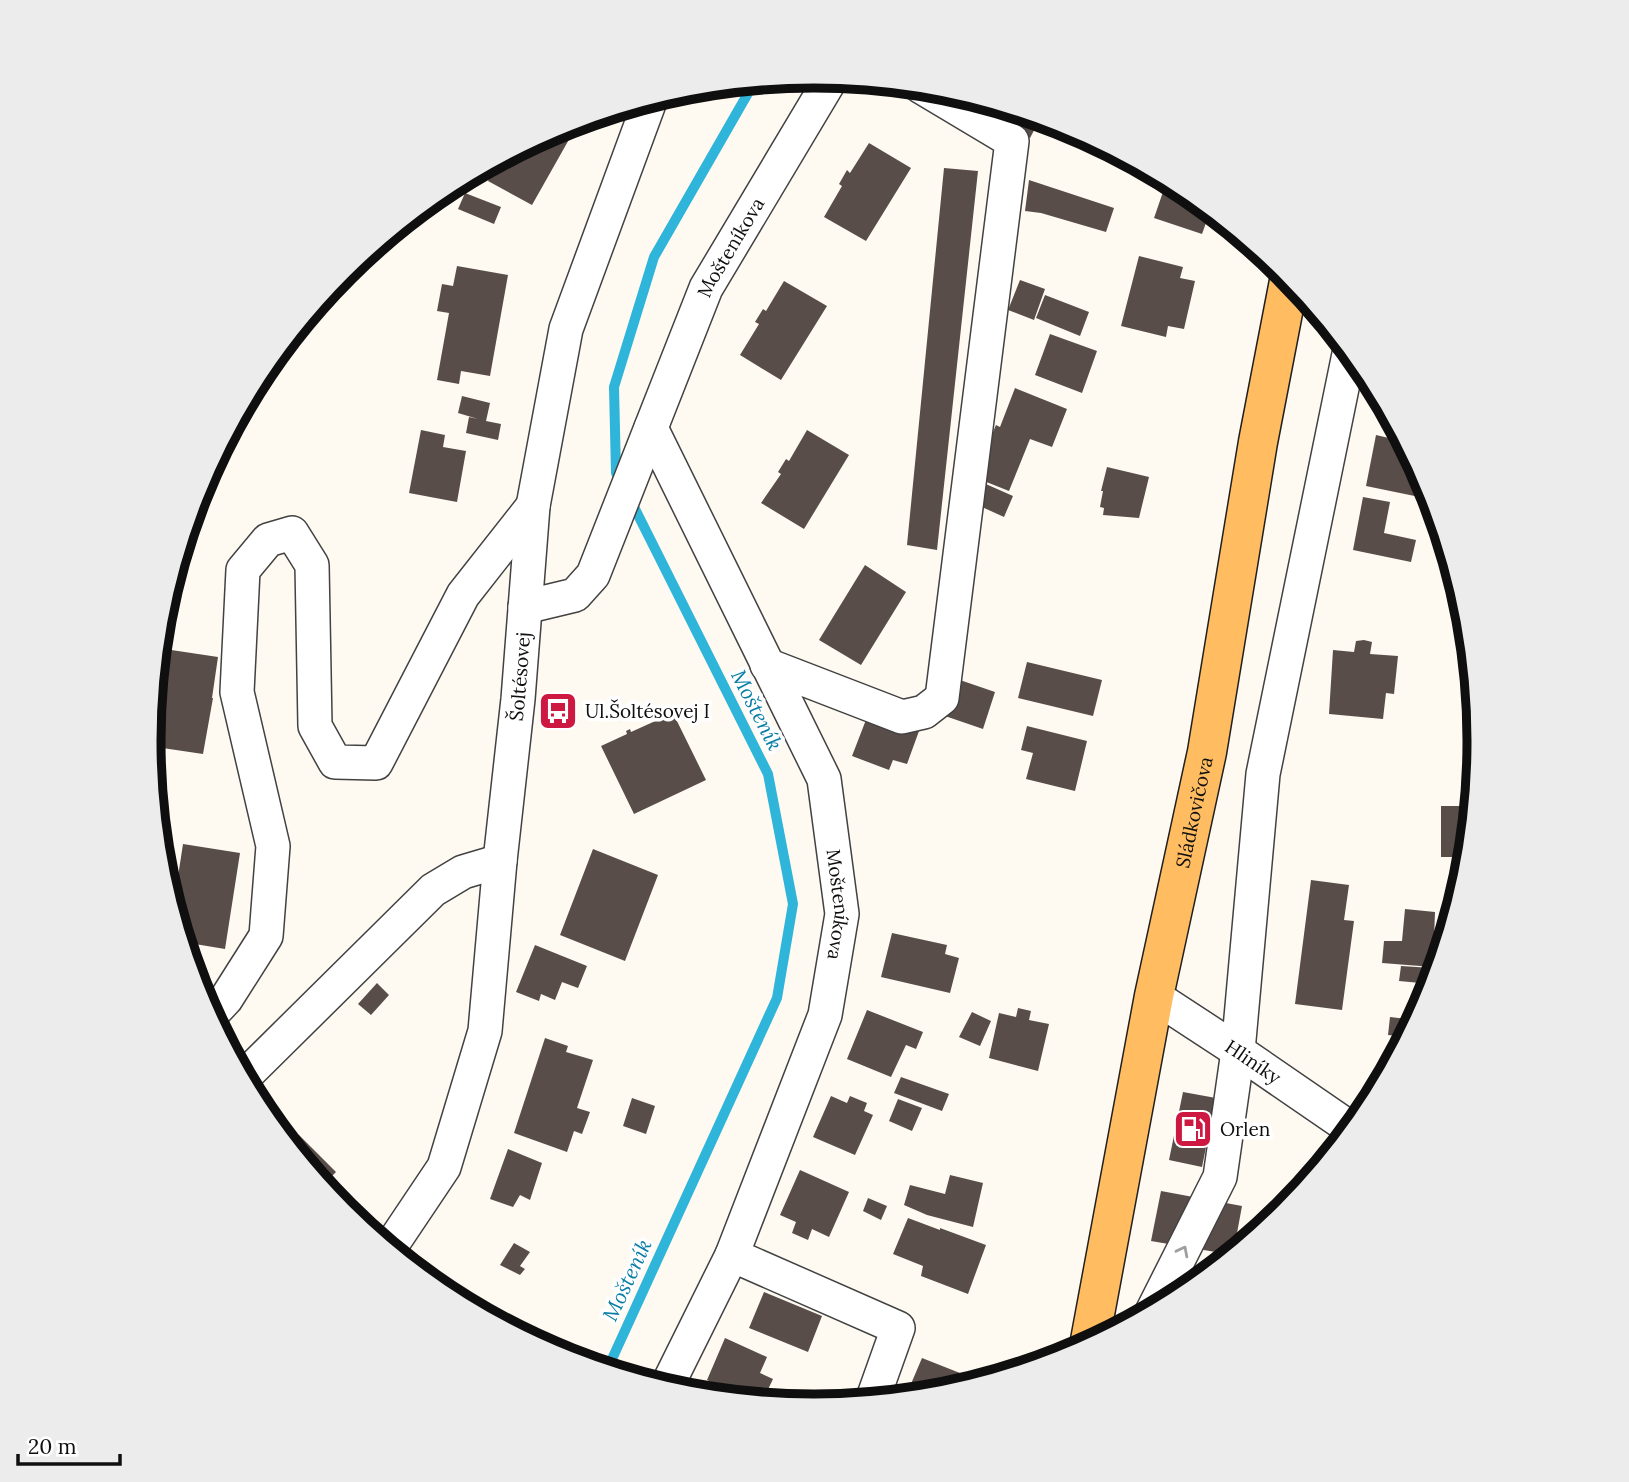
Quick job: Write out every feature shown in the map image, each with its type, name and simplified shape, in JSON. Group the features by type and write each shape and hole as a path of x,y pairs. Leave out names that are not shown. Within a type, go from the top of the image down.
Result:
{"main road":[{"name":"Sládkovičova","path":"1091,1333 1154,996 1207,752 1258,442 1287,290"}],"street":[{"name":"Mošteníkova","path":"525,607 575,594 593,575 706,288 825,88"},
{"path":"767,665 902,717 924,712 942,698 1012,142 944,100"},
{"name":"Šoltésovej","path":"395,1241 444,1167 485,1031 518,699 533,506 566,329 647,110"},
{"path":"1161,1295 1220,1177 1238,1051 1263,774 1347,363"},
{"name":"Mošteníkova","path":"651,428 824,779 842,914 825,1015 732,1255 671,1378"},
{"path":"218,1007 266,936 273,846 237,692 243,570 268,540 292,533 312,565 315,726 335,762 376,763 463,595 533,506"},
{"path":"251,1071 433,890 463,872 500,861"},
{"name":"Hliníky","path":"1154,996 1344,1124"},
{"path":"732,1255 898,1328 875,1391"}],"building":[{"path":"1007,117 1036,126 1030,138 1003,123"},
{"path":"572,134 532,205 488,181 493,173"},
{"path":"869,143 911,168 866,241 824,217 842,186 839,184 847,170 850,173"},
{"path":"944,168 978,171 937,550 907,545"},
{"path":"1029,180 1114,208 1106,232 1025,211"},
{"path":"1164,189 1207,219 1202,234 1154,218"},
{"path":"465,193 501,207 494,224 458,209"},
{"path":"1139,256 1183,267 1180,278 1195,281 1184,329 1168,326 1166,337 1121,326"},
{"path":"457,266 508,275 490,376 461,371 459,384 437,380 449,313 437,311 442,284 453,286"},
{"path":"1020,280 1045,289 1034,320 1008,310"},
{"path":"784,281 827,306 781,380 740,355 759,324 755,322 763,309 766,311"},
{"path":"1045,295 1089,312 1080,336 1036,318"},
{"path":"1050,334 1097,351 1082,393 1035,375"},
{"path":"1015,388 1067,409 1052,447 1030,439 1009,491 974,477 996,425 1000,427"},
{"path":"462,396 490,403 486,421 501,424 498,440 466,433 469,417 478,419 458,413"},
{"path":"421,430 445,435 443,447 466,451 457,502 409,493"},
{"path":"807,430 849,455 804,529 761,503 781,474 778,472 786,459 789,461"},
{"path":"1376,435 1394,439 1420,497 1366,486"},
{"path":"1107,467 1149,477 1139,518 1103,515 1104,508 1100,507 1101,491"},
{"path":"979,481 1013,496 1004,517 971,502"},
{"path":"1363,497 1390,502 1384,533 1416,540 1411,562 1353,550"},
{"path":"865,565 906,592 861,665 819,640"},
{"path":"1356,641 1372,642 1370,654 1398,656 1394,694 1386,693 1383,719 1329,714 1333,650 1354,652"},
{"path":"168,650 218,657 203,754 161,748 162,698"},
{"path":"1027,662 1102,680 1093,716 1018,698"},
{"path":"957,679 995,692 983,729 945,716"},
{"path":"563,692 572,695 567,710 558,708"},
{"path":"869,712 919,731 907,764 893,760 889,770 852,756"},
{"path":"673,713 706,780 634,814 601,746 627,734 626,731 630,729 631,732"},
{"path":"1027,726 1087,741 1075,791 1026,779 1033,753 1021,750"},
{"path":"1441,806 1464,806 1457,857 1441,857"},
{"path":"183,844 240,853 225,949 194,944 177,882"},
{"path":"593,849 658,875 625,961 560,935"},
{"path":"1311,880 1349,885 1344,920 1354,921 1342,1010 1295,1004"},
{"path":"1405,909 1435,912 1434,949 1427,967 1382,963 1384,941 1402,941"},
{"path":"892,933 947,945 945,954 959,958 950,993 881,977"},
{"path":"535,945 587,966 578,988 562,982 555,1000 541,994 539,1001 516,992"},
{"path":"1401,966 1427,968 1421,983 1399,981"},
{"path":"377,983 389,995 371,1015 358,1004"},
{"path":"1018,1008 1031,1011 1029,1020 1049,1024 1038,1071 989,1058 999,1013 1016,1017"},
{"path":"867,1010 923,1032 916,1049 906,1045 891,1077 847,1059"},
{"path":"972,1012 991,1021 980,1046 959,1037"},
{"path":"1390,1017 1406,1019 1398,1036 1388,1035"},
{"path":"545,1038 568,1046 566,1052 593,1060 577,1108 590,1112 582,1134 574,1131 567,1152 514,1133"},
{"path":"901,1077 949,1094 942,1111 894,1093"},
{"name":"Orlen","path":"1183,1092 1216,1098 1202,1167 1169,1160"},
{"path":"831,1096 847,1103 850,1096 867,1103 864,1111 873,1115 855,1155 813,1137"},
{"path":"632,1098 655,1106 646,1134 623,1126"},
{"path":"898,1099 922,1108 912,1131 889,1121"},
{"path":"299,1135 336,1172 329,1179 296,1139"},
{"path":"508,1149 542,1163 530,1200 520,1195 513,1207 490,1199"},
{"path":"800,1170 849,1192 829,1237 812,1229 808,1240 792,1233 796,1222 780,1215"},
{"path":"950,1175 983,1183 973,1227 927,1215 904,1205 910,1185 945,1194"},
{"path":"1161,1191 1242,1206 1236,1239 1220,1253 1151,1241"},
{"path":"868,1198 887,1206 881,1220 863,1211"},
{"path":"908,1218 986,1245 968,1294 921,1276 923,1266 893,1254"},
{"path":"514,1243 530,1252 520,1266 525,1269 520,1275 500,1265"},
{"path":"764,1292 822,1316 808,1352 749,1328"},
{"path":"725,1338 767,1357 760,1373 773,1379 767,1392 726,1389 707,1380"},
{"path":"922,1358 965,1375 942,1382 909,1387"}],"waterway":[{"name":"Mošteník","path":"622,484 616,473 614,387 654,257 749,91"},
{"name":"Mošteník","path":"611,1362 777,998 793,904 768,774 631,501"}],"place":[{"name":"Ul.Šoltésovej I","path":"558,711"},
{"name":"Orlen","path":"1193,1129"}]}
